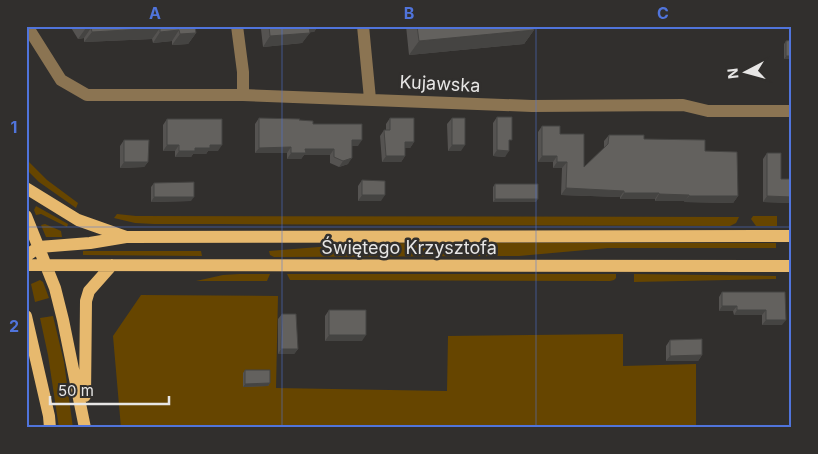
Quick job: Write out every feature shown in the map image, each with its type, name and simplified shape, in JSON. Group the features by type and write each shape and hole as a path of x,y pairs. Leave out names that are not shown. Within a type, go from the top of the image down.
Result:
{"main road":[{"path":"26,188 78,220 126,238"},
{"path":"26,216 46,265 64,320 85,423"},
{"name":"Świętego Krzysztofa","path":"126,238 792,236"},
{"path":"26,256 39,248 90,244 126,238"},
{"name":"Świętego Krzysztofa","path":"26,265 792,266"},
{"path":"85,423 86,301 89,291 112,265"},
{"path":"26,316 49,416 50,428"}],"street":[{"name":"Kujawska","path":"27,26 61,80 86,95 243,95 532,106 683,105 708,111 792,111"},
{"path":"237,26 243,72 243,95"},
{"path":"362,26 370,99"}],"shaded area":[{"path":"26,159 47,180 78,203 76,208 39,182 26,169"},
{"path":"36,206 68,224 67,227 41,214 36,215 34,210"},
{"path":"117,214 136,216 739,217 736,223 730,226 154,224 135,223 114,218"},
{"path":"753,216 777,216 777,226 756,226 751,219"},
{"path":"45,224 61,231 62,237 46,237 41,225"},
{"path":"776,243 776,248 608,248 519,256 274,257 270,255 269,251 356,244"},
{"path":"83,251 201,251 202,256 83,255"},
{"path":"270,274 267,281 196,281 223,275"},
{"path":"287,274 616,274 616,278 610,281 290,280"},
{"path":"634,274 776,276 776,279 634,282"},
{"path":"40,280 43,282 49,298 35,302 31,284"},
{"path":"141,295 278,296 276,388 447,391 448,336 623,334 623,366 696,364 696,428 121,428 113,336"},
{"path":"53,316 64,362 73,428 59,428 48,355 40,318"}],"building":[{"path":"84,26 195,26 196,33 180,34 179,30 160,32 160,28 92,32 91,28"},
{"path":"269,26 309,26 310,33 270,36"},
{"path":"417,26 534,26 534,30 419,41"},
{"path":"792,40 792,56 786,56 786,41"},
{"path":"497,117 512,117 512,140 509,140 509,151 497,150"},
{"path":"259,118 300,119 313,121 313,124 362,124 362,140 352,140 352,158 343,161 334,157 334,149 305,149 306,153 291,153 291,147 259,148"},
{"path":"390,118 414,118 414,142 405,142 405,156 386,156 384,130 390,130"},
{"path":"452,118 465,118 465,145 452,145"},
{"path":"167,119 222,119 222,145 210,145 210,148 195,148 195,151 179,151 179,145 167,145"},
{"path":"542,126 560,126 560,134 584,134 584,167 608,144 609,135 644,135 644,139 705,140 705,151 737,152 738,196 624,193 624,191 566,188 567,162 557,162 557,156 542,156"},
{"path":"124,140 149,140 148,162 124,162"},
{"path":"767,153 781,153 781,179 792,179 792,197 767,196"},
{"path":"362,180 385,181 385,195 362,195"},
{"path":"194,182 194,197 154,197 154,183"},
{"path":"495,184 538,184 538,199 495,199"},
{"path":"722,292 785,292 786,320 766,320 766,310 737,310 737,306 722,306"},
{"path":"329,310 366,310 366,335 329,335"},
{"path":"282,314 296,314 298,349 281,349"},
{"path":"702,339 702,355 670,356 670,340"},
{"path":"245,370 270,370 270,383 245,384"}]}
